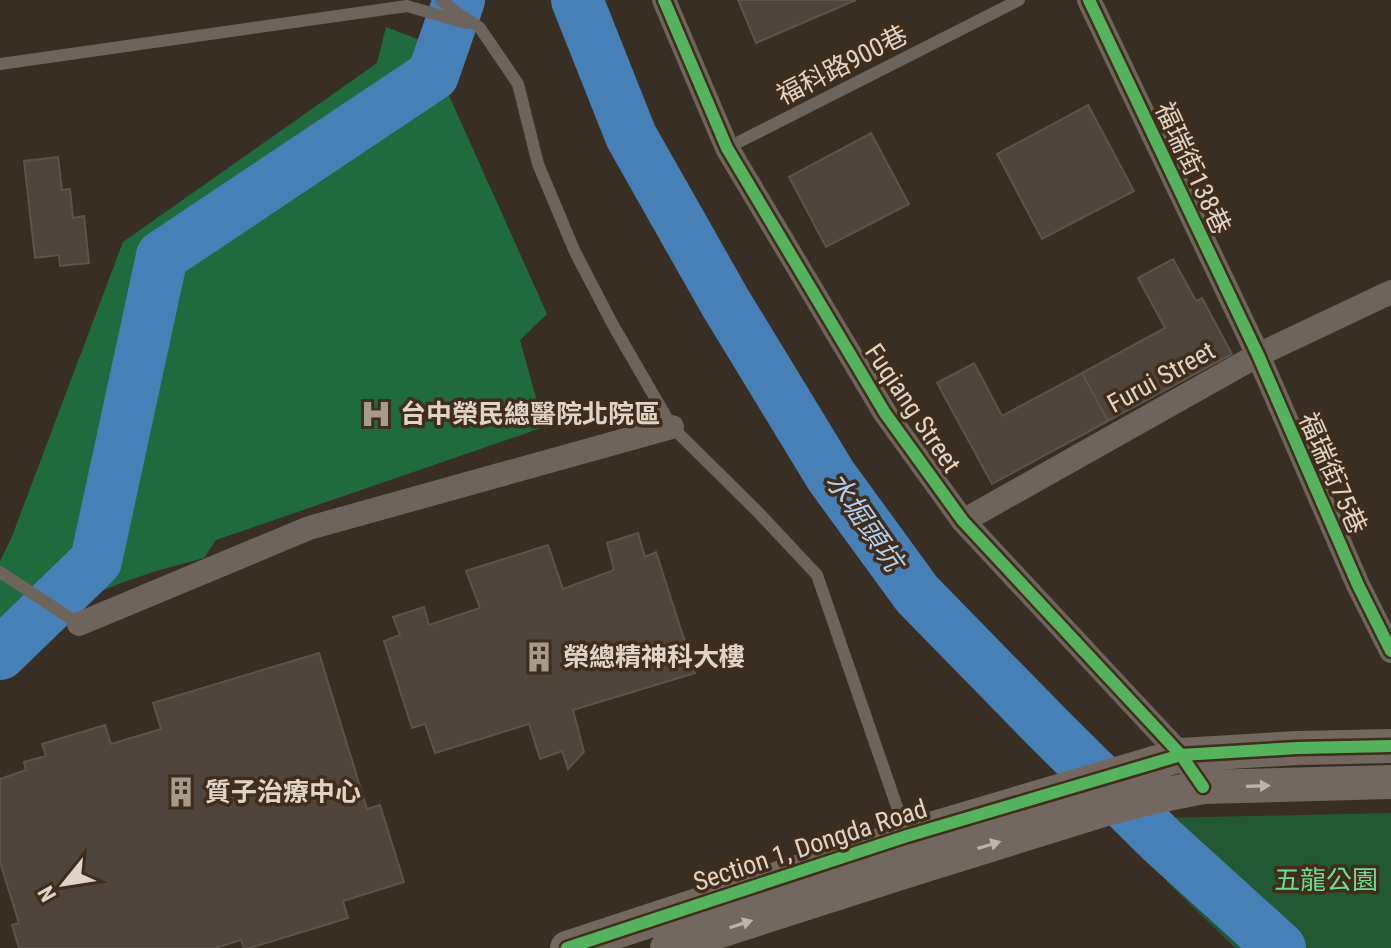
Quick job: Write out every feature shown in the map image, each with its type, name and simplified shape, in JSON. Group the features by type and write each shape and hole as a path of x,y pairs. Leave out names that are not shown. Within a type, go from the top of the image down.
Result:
{"street":[{"name":"Fuqiang Street","path":"664,0 727,148 885,413 963,521 1181,755 1203,787"},
{"name":"福瑞街138巷","path":"1089,0 1258,355"},
{"name":"Furui Street","path":"963,521 1258,355 1391,292"},
{"name":"福瑞街75巷","path":"1258,355 1358,585 1391,651"},
{"path":"79,624 309,528 672,427"},
{"path":"1181,755 1391,746"},
{"name":"Section 1, Dongda Road","path":"567,948 907,836 1181,755"},
{"path":"1203,787 1391,782"},
{"name":"Section 1, Dongda Road","path":"667,948 1106,809 1203,787"}],"lane":[{"path":"441,0 480,28 518,84 538,164 575,252 672,427 817,575 907,836"},
{"name":"福科路900巷","path":"727,148 1019,0"},
{"path":"0,64 407,6 480,28"},
{"path":"0,572 79,624"}],"green space":[{"path":"386,27 425,42 547,314 520,340 544,427 216,540 204,558 121,583 19,625 0,640 0,561 123,242 377,63"},
{"name":"五龍公園","path":"1391,813 1391,948 1305,948 1162,818"},
{"path":"1167,863 1255,948 1235,948 1167,882"}],"building":[{"path":"738,0 856,0 756,43"},
{"path":"1088,105 1134,191 1042,239 997,154"},
{"path":"871,133 909,204 826,247 789,177"},
{"path":"58,157 62,190 70,189 73,218 84,216 89,263 60,266 59,255 35,258 24,161"},
{"path":"1173,259 1196,301 1202,298 1232,354 1108,421 1082,373 1165,328 1138,278"},
{"path":"974,363 1002,416 1082,373 1108,421 992,484 937,383"},
{"name":"榮總精神科大樓","path":"638,533 645,557 656,552 695,673 573,710 584,752 568,769 562,751 540,759 529,724 435,753 425,724 412,728 384,641 400,635 393,617 424,607 429,625 480,608 466,571 548,545 563,589 614,570 607,543"},
{"name":"質子治療中心","path":"319,653 367,809 380,805 404,882 343,901 348,918 250,948 244,948 241,940 216,948 19,948 12,925 19,923 0,862 0,779 26,770 24,762 46,756 42,744 105,725 111,744 161,729 153,703"}],"waterway":[{"path":"0,654 96,561 162,256 433,75 459,0"},
{"name":"水堀頭坑","path":"577,0 631,136 725,302 831,476 917,594 1161,840 1280,948"}],"cycle path":[{"path":"664,0 727,148 885,413 963,521 1181,755 1203,787"},
{"path":"1089,0 1258,355 1358,585 1391,651"},
{"path":"567,948 907,836 1181,755 1391,746"}],"place":[{"name":"台中榮民總醫院北院區","path":"376,414"},
{"name":"榮總精神科大樓","path":"539,657"},
{"name":"質子治療中心","path":"181,792"}]}
